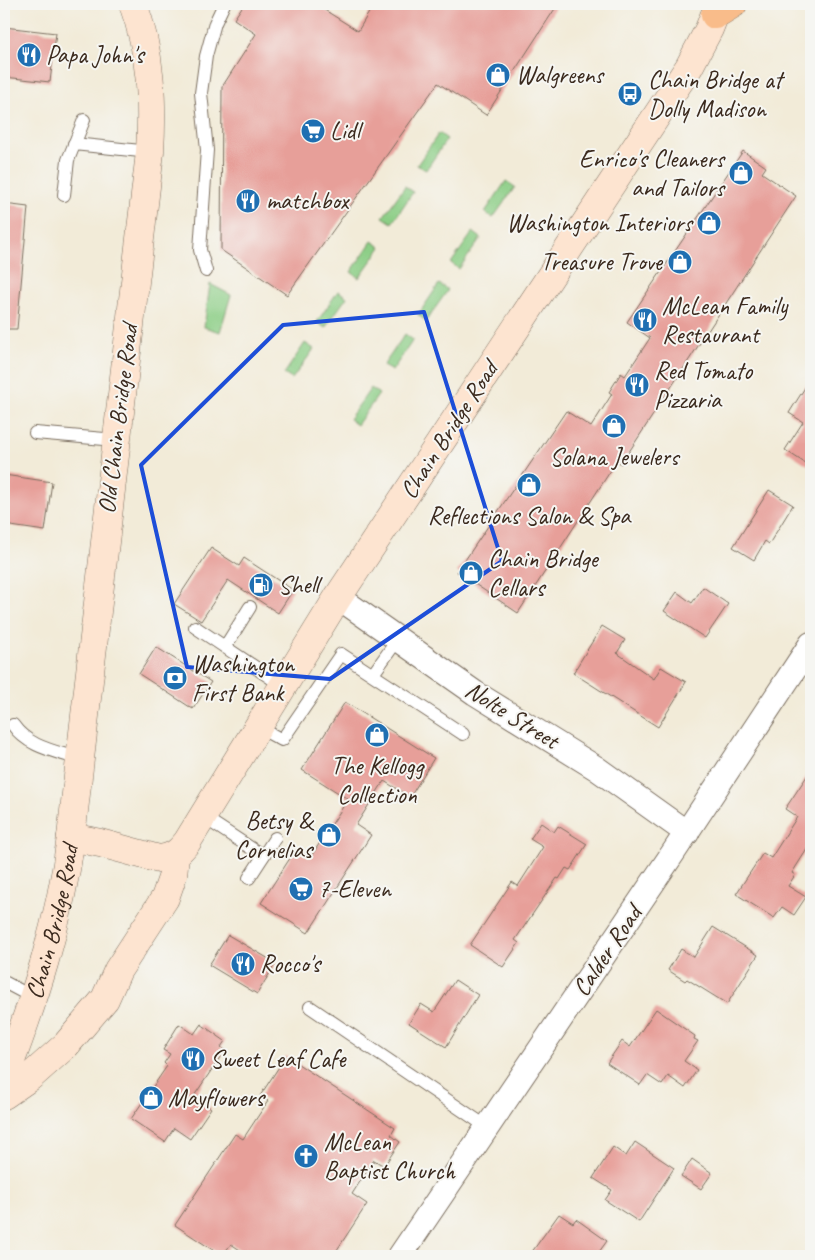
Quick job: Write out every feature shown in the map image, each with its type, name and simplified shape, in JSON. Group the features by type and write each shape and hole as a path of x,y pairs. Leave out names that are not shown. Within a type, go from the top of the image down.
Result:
{"street":[{"name":"Old Chain Bridge Road","path":"71,836 150,152 152,115 150,80 143,34 133,4"},
{"name":"Chain Bridge Road","path":"6,1069 34,998 56,922 66,875 71,836 100,842 159,859 175,855 187,842 338,598 689,67 723,7"},
{"name":"Nolte Street","path":"338,598 475,693 596,768 687,833"},
{"name":"Calder Road","path":"400,1256 687,833 811,644"},
{"path":"4,1095 30,1077 66,1045 97,1009 110,990 123,962 165,898 173,875 175,855"}],"lane":[{"path":"206,272 200,250 206,150 201,93 206,56 215,23 224,4"},
{"path":"64,195 68,160 84,120"},
{"path":"74,144 150,152"},
{"path":"35,433 116,440"},
{"path":"225,647 250,607"},
{"path":"195,627 283,686"},
{"path":"373,674 398,639"},
{"path":"258,727 282,740 341,654 463,734"},
{"path":"13,725 19,734 33,744 79,759"},
{"path":"202,816 263,856"},
{"path":"249,878 275,838"},
{"path":"4,982 34,998"},
{"path":"310,1007 487,1127"}],"highlighted area":[{"path":"424,312 502,561 330,679 187,667 141,465 283,325"}],"green space":[{"path":"439,133 447,139 426,170 417,165"},
{"path":"506,181 515,187 493,218 485,212"},
{"path":"405,186 413,192 392,223 383,217"},
{"path":"473,232 481,238 459,269 451,263"},
{"path":"372,241 381,247 359,278 351,272"},
{"path":"210,284 231,295 220,332 204,327"},
{"path":"439,284 448,290 426,321 418,315"},
{"path":"338,291 347,297 325,328 317,322"},
{"path":"405,334 413,340 392,371 383,366"},
{"path":"305,343 314,349 292,379 284,374"},
{"path":"371,388 379,394 357,425 349,419"}],"building":[{"name":"Lidl","path":"244,4 315,4 358,31 374,4 558,4 486,115 438,83 287,295 221,250 222,87 256,34 234,19"},
{"name":"Papa John's","path":"4,27 56,33 50,82 4,77"},
{"path":"743,151 766,167 762,173 796,196 621,464 617,461 518,613 457,572 566,411 591,427 612,394 609,392 621,373 625,376 650,338 627,322"},
{"path":"4,204 28,207 17,329 4,329"},
{"path":"811,378 811,467 785,450 803,422 789,413"},
{"path":"4,475 52,482 45,531 4,525"},
{"path":"769,490 793,505 769,544 765,541 754,560 733,547"},
{"name":"Shell","path":"211,548 239,566 244,558 293,590 278,613 228,580 201,621 174,604"},
{"path":"703,587 728,604 705,638 664,611 677,592 692,603"},
{"path":"602,626 625,640 617,653 654,679 661,667 686,682 658,727 573,673"},
{"name":"Washington First Bank","path":"156,647 211,682 193,709 139,674"},
{"path":"345,702 434,758 410,797 384,781 356,825 371,835 308,933 261,903 296,849 310,858 348,799 302,770"},
{"path":"811,770 811,843 792,873 795,875 788,886 806,897 794,915 782,907 774,918 736,894 763,853 771,858 797,817 785,809"},
{"path":"541,823 554,832 558,826 587,844 570,870 566,868 559,879 557,878 515,940 519,943 503,967 470,945 512,882 518,886 543,847 530,839"},
{"path":"713,927 758,955 727,1004 687,979 685,981 668,970 681,949 694,957"},
{"name":"Rocco's","path":"228,935 276,963 257,994 209,965"},
{"path":"455,980 478,995 446,1047 409,1023 421,1004 434,1012"},
{"path":"656,1009 695,1036 694,1039 698,1041 684,1061 697,1070 685,1088 668,1076 662,1085 647,1075 640,1085 607,1063 622,1041 630,1047"},
{"path":"179,1024 194,1034 201,1024 225,1041 221,1047 225,1050 194,1096 211,1108 190,1139 174,1128 165,1142 131,1119 167,1066 164,1063 170,1054 163,1050"},
{"name":"McLean Baptist Church","path":"286,1056 395,1128 391,1135 400,1142 384,1166 374,1160 352,1194 367,1204 333,1256 249,1256 231,1244 222,1256 175,1225 235,1134 243,1139 268,1101 260,1096"},
{"path":"635,1142 674,1168 639,1222 605,1200 612,1190 593,1178 613,1147 626,1156"},
{"path":"692,1159 712,1173 701,1189 681,1176"},
{"path":"559,1214 573,1223 576,1219 607,1241 596,1256 529,1256"}],"place":[{"name":"Papa John's","path":"29,55"},
{"name":"Walgreens","path":"498,75"},
{"name":"Chain Bridge at Dolly Madison","path":"630,94"},
{"name":"Lidl","path":"313,131"},
{"name":"Enrico's Cleaners and Tailors","path":"741,173"},
{"name":"matchbox","path":"248,201"},
{"name":"Washington Interiors","path":"709,223"},
{"name":"Treasure Trove","path":"680,262"},
{"name":"McLean Family Restaurant","path":"645,320"},
{"name":"Red Tomato Pizzaria","path":"637,385"},
{"name":"Solana Jewelers","path":"614,426"},
{"name":"Reflections Salon & Spa","path":"529,485"},
{"name":"Chain Bridge Cellars","path":"471,573"},
{"name":"Shell","path":"261,585"},
{"name":"Washington First Bank","path":"175,678"},
{"name":"The Kellogg Collection","path":"377,735"},
{"name":"Betsy & Cornelias","path":"329,835"},
{"name":"7-Eleven","path":"301,889"},
{"name":"Rocco's","path":"243,964"},
{"name":"Sweet Leaf Cafe","path":"193,1059"},
{"name":"Mayflowers","path":"151,1098"},
{"name":"McLean Baptist Church","path":"306,1156"}]}
